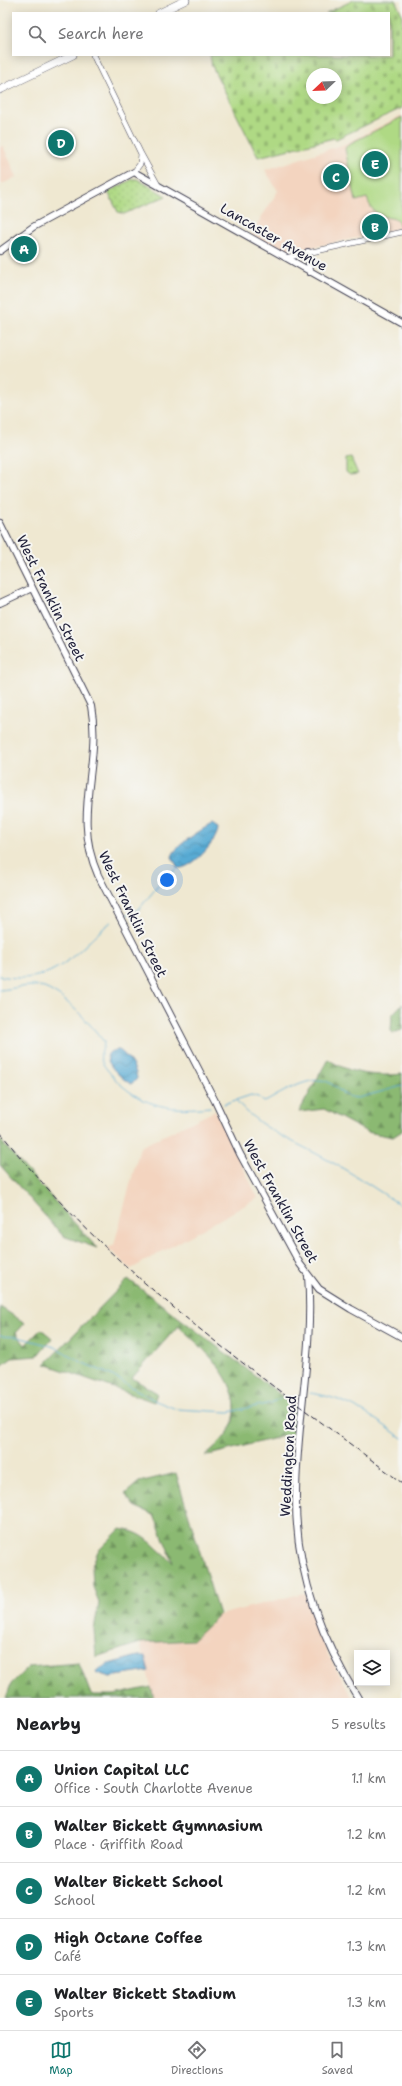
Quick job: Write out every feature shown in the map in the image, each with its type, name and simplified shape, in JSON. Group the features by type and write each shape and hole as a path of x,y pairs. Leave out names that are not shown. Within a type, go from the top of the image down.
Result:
{"main road":[{"path":"161,12 186,0"},
{"path":"0,90 71,56"},
{"path":"0,250 33,227 134,172"},
{"name":"Lancaster Avenue","path":"134,172 402,323"},
{"path":"308,252 310,272"},
{"name":"West Franklin Street","path":"0,523 90,706 93,726 86,832 91,859 215,1101 241,1156 292,1251 308,1276 319,1289 332,1298 402,1337"},
{"path":"0,603 32,588"},
{"name":"Weddington Road","path":"308,1276 309,1319 296,1495 299,1543 304,1571 319,1620 337,1662 358,1698"}],"street":[{"path":"93,56 141,154 160,188"},
{"path":"134,172 140,164 141,154"},
{"path":"285,258 402,232"}],"shaded area":[{"path":"402,115 402,228 286,253 251,234 278,191 265,170 345,144"},
{"path":"3,146 17,177 0,185 0,147"},
{"path":"215,1111 258,1198 131,1269 108,1248 114,1245 140,1147"},
{"path":"304,1593 328,1655 353,1698 154,1698 140,1643 193,1640 219,1615"}],"green space":[{"path":"354,0 395,0 402,14 402,108 336,139 334,138 258,157 212,66 210,56 390,56 390,12 328,12"},
{"path":"402,117 402,228 400,228 397,219 382,216 374,211 367,198 356,201 345,149 347,145"},
{"path":"133,179 137,179 166,196 124,214 118,212 108,192"},
{"path":"351,458 358,474 350,475 346,472 346,459"},
{"path":"402,1004 402,1030 393,1033 391,1031 392,1015"},
{"path":"328,1059 345,1068 373,1075 402,1074 402,1131 393,1137 367,1132 324,1109 299,1112"},
{"path":"0,1139 97,1248 63,1236 0,1165"},
{"path":"128,1279 298,1408 295,1433 205,1456 227,1434 234,1419 235,1403 231,1388 213,1360 178,1326 132,1378 157,1393 154,1402 45,1364"},
{"path":"0,1307 25,1323 16,1333 25,1345 41,1329 52,1338 37,1356 12,1358 0,1367"},
{"path":"176,1473 219,1615 193,1640 140,1643 96,1657 94,1629 99,1602 93,1587 92,1566 98,1551 120,1529 137,1533 149,1541 173,1562 154,1515 134,1506 125,1494 139,1482"},
{"path":"79,1663 91,1695 114,1695 151,1687 154,1698 6,1698 11,1684 28,1667"}],"water":[{"path":"212,824 218,828 217,834 209,847 196,860 190,864 178,868 172,857 174,853 189,838"},
{"path":"119,1050 128,1059 137,1075 137,1079 131,1084 115,1071 108,1060 108,1055 111,1052"},
{"path":"138,1656 145,1656 149,1671 110,1677 97,1673 96,1671 108,1664"}],"waterway":[{"path":"125,916 139,909 162,881 179,867"},
{"path":"0,976 19,978 36,976 50,972 75,955 112,921"},
{"path":"0,990 36,986 49,990 67,1002 84,1018 104,1042 101,1053 102,1063 116,1080 137,1097 160,1106 171,1108 210,1107"},
{"path":"224,1104 251,1095 258,1097 264,1102 305,1082 314,1080 328,1082 344,1094 358,1098 402,1086"},
{"path":"236,1100 255,1119 277,1133 344,1169 402,1206"},
{"path":"0,1336 18,1337 55,1347 83,1363 109,1374 156,1401 176,1409 229,1412 271,1403 280,1398"},
{"path":"310,1393 324,1395 359,1409 402,1438"}],"railway":[{"path":"0,1132 43,1184 90,1232 138,1277 241,1362 402,1483"}],"place":[{"name":"High Octane Coffee","path":"61,143"},
{"name":"Walter Bickett Stadium","path":"375,164"},
{"name":"Walter Bickett School","path":"336,177"},
{"name":"Walter Bickett Gymnasium","path":"375,227"},
{"name":"Union Capital LLC","path":"24,249"}]}
